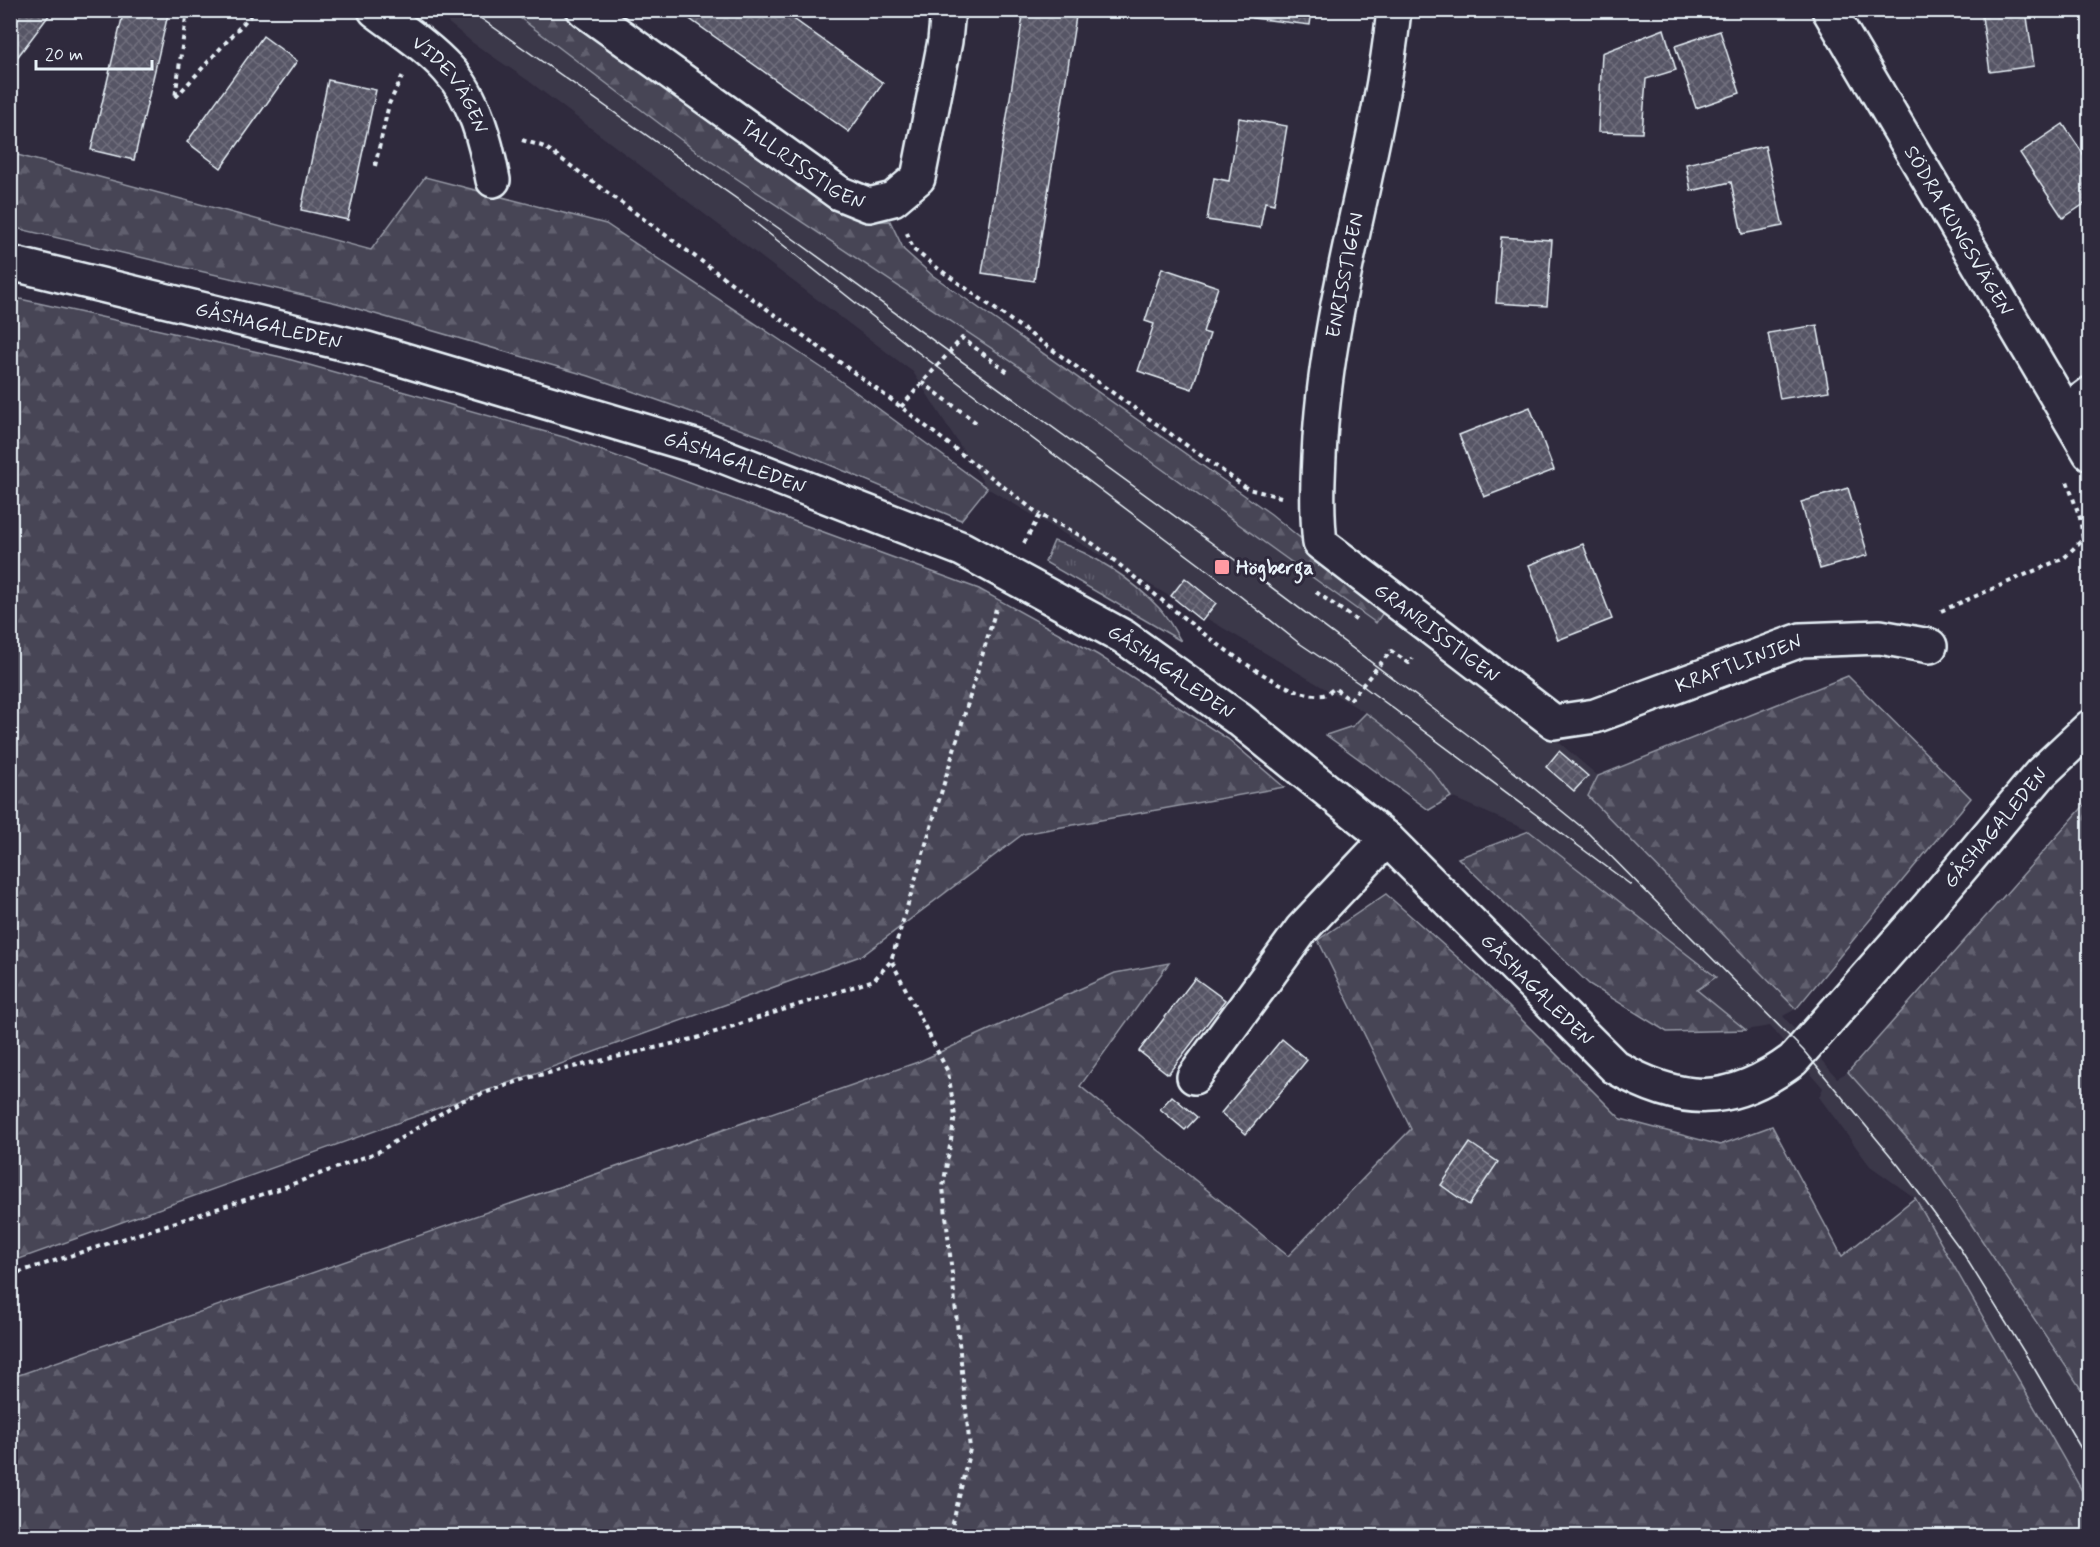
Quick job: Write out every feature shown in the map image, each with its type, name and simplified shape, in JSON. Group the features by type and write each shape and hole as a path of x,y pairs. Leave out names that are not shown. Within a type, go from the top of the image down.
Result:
{"street":[{"name":"VIDEVÄGEN","path":"375,10 418,42 450,70 481,129 494,180"},
{"name":"TALLRISSTIGEN","path":"584,10 839,193 869,205 893,199 918,178 945,41 948,10"},
{"name":"ENRISSTIGEN","path":"1320,543 1316,506 1323,394 1343,271 1389,58 1394,10"},
{"name":"SÖDRA KUNGSVÄGEN","path":"1829,10 2078,403 2090,453"},
{"name":"GÅSHAGALEDEN","path":"10,263 367,349 705,449 962,549 1124,637 1240,720 1387,839 1615,1067 1645,1084 1682,1096 1715,1095 1743,1089 1773,1074 1792,1060 1929,906 2041,772 2090,727"},
{"name":"GRANRISSTIGEN","path":"1320,543 1554,722"},
{"name":"KRAFTLINJEN","path":"1554,722 1595,716 1800,640 1880,637 1931,631"},
{"path":"1194,1077 1302,929 1387,839"}],"path":[{"path":"187,10 175,98 250,16 248,10"},
{"path":"375,166 389,104 418,42"},
{"path":"481,129 544,147 902,407 1040,515 1098,547 1191,626 1285,685 1308,694 1325,695 1334,688 1350,700 1391,651 1409,663 1434,632"},
{"path":"893,199 913,249 936,267 1248,489 1316,506"},
{"path":"902,407 922,382 939,368 962,338 1010,373"},
{"path":"922,382 978,424"},
{"path":"1931,631 2064,558 2083,539 2080,518 2063,472"},
{"path":"1020,550 1040,515"},
{"path":"10,1275 282,1188 378,1152 461,1101 531,1077 720,1031 874,980 891,962 996,609"},
{"path":"891,962 948,1072 955,1116 943,1187 970,1449 950,1536"}],"shaded area":[{"path":"434,11 511,11 697,152 1030,374 1375,623 1386,608 1555,739 1598,776 1588,796 1796,1009 1783,1016 1837,1078 1848,1072 1933,1167 2089,1401 2089,1503 1915,1198 1870,1166 1819,1097 1823,1088 1770,1026 1746,1030 1696,990 1715,977 1529,831 1451,797 1439,778 1401,739 1366,713 987,488 913,372 526,79 473,43"}],"green space":[{"path":"511,11 558,11 826,203 865,221 890,221 904,250 932,275 1271,514 1386,608 1376,623 1030,374 697,152"},
{"path":"10,153 371,250 425,177 606,224 831,374 987,488 961,520 768,439 589,376 337,303 11,227"},
{"path":"11,297 281,357 567,438 979,589 1098,655 1228,739 1284,787 1023,834 863,955 11,1262"},
{"path":"1054,541 1083,552 1111,568 1137,587 1163,613 1181,641 1045,562"},
{"path":"1848,676 1971,798 1796,1009 1588,796 1598,776"},
{"path":"1366,713 1413,751 1433,772 1451,797 1429,810 1326,735 1353,726"},
{"path":"2089,800 2089,1401 1933,1167 1848,1072"},
{"path":"1529,831 1716,977 1697,990 1746,1030 1667,1032 1589,984 1458,858"},
{"path":"1386,894 1475,973 1621,1119 1720,1145 1772,1126 1842,1256 1915,1198 2089,1503 2089,1536 11,1536 10,1378 918,1062 1115,973 1169,963 1080,1086 1288,1256 1411,1129 1318,940"}],"building":[{"path":"10,10 53,10 10,67"},
{"path":"124,10 169,10 134,160 91,150"},
{"path":"677,10 781,10 883,83 849,132"},
{"path":"1024,10 1077,10 1034,281 982,273"},
{"path":"1254,10 1312,10 1310,25 1253,18"},
{"path":"1981,10 2026,10 2034,66 1990,72"},
{"path":"1664,29 1676,70 1646,79 1642,133 1598,132 1602,53"},
{"path":"1720,31 1740,93 1696,108 1675,46"},
{"path":"263,36 297,61 221,168 187,142"},
{"path":"328,80 376,90 348,220 301,210"},
{"path":"1239,118 1287,126 1274,204 1265,202 1260,228 1207,220 1214,178 1229,181"},
{"path":"2063,124 2090,164 2090,200 2063,218 2020,153"},
{"path":"1765,146 1783,226 1742,234 1731,182 1691,191 1686,164"},
{"path":"1501,237 1552,240 1547,306 1496,303"},
{"path":"1162,268 1218,287 1203,332 1210,334 1192,389 1138,371 1154,324 1145,321"},
{"path":"1817,325 1829,391 1780,399 1768,333"},
{"path":"1530,407 1554,470 1484,497 1459,435"},
{"path":"1848,488 1868,555 1820,569 1801,502"},
{"path":"1583,544 1612,619 1558,640 1529,565"},
{"path":"1185,578 1216,603 1202,621 1171,596"},
{"path":"1559,751 1588,776 1574,791 1546,767"},
{"path":"1195,978 1225,1000 1168,1074 1139,1051"},
{"path":"1282,1039 1307,1060 1246,1134 1221,1113"},
{"path":"1172,1096 1197,1117 1185,1130 1160,1109"},
{"path":"1470,1143 1498,1162 1469,1205 1441,1185"}],"tram line":[{"path":"469,10 784,232 1231,557 1476,741 1584,829 1803,1050 1899,1166 1961,1250 2090,1464"},
{"path":"753,221 911,347 1215,576 1299,643 1363,686 1631,885"}],"place":[{"name":"Högberga","path":"1222,567"}]}
